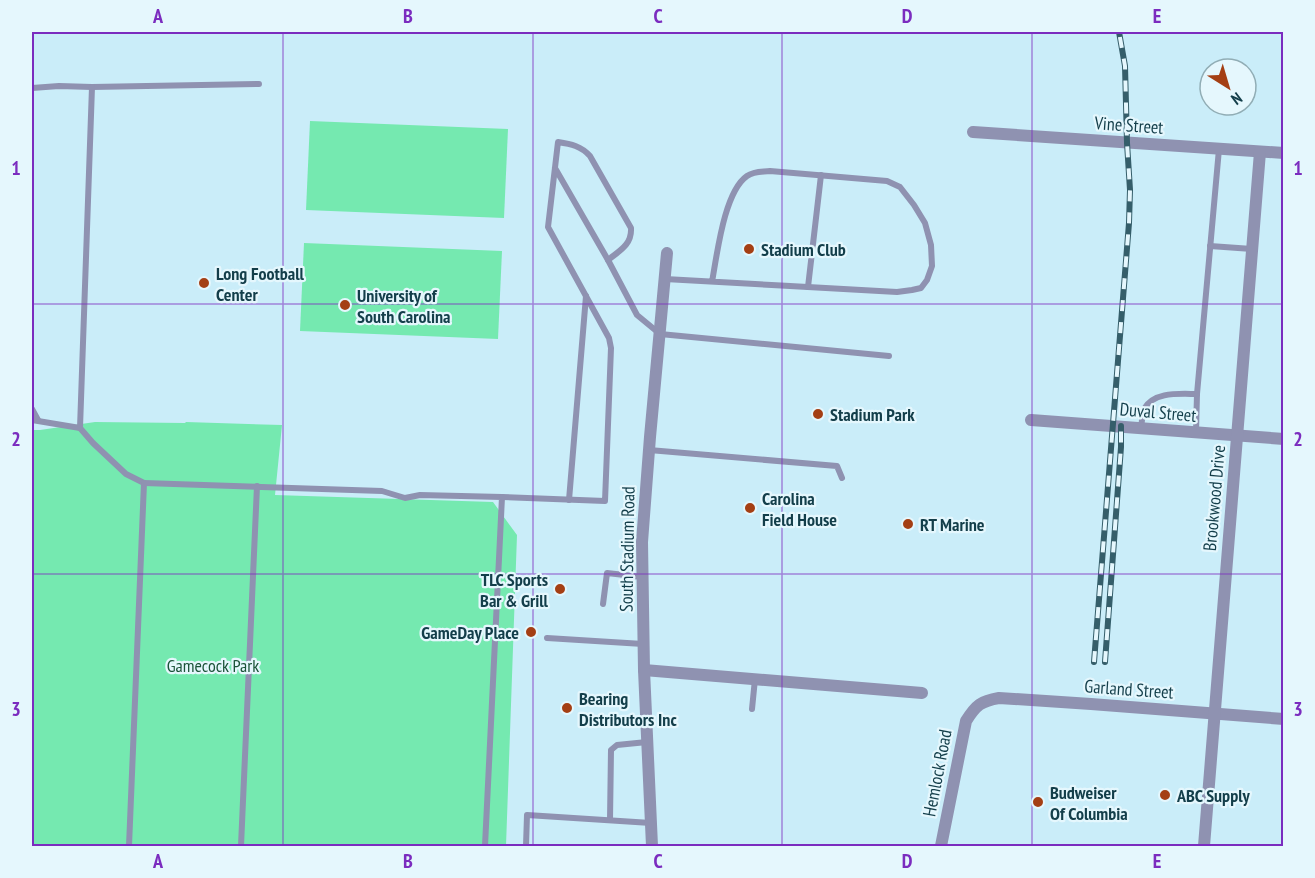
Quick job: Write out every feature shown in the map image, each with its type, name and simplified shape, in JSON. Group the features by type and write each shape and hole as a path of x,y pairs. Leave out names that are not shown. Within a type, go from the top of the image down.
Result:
{"street":[{"name":"Vine Street","path":"973,132 1284,153"},
{"name":"Brookwood Drive","path":"1204,846 1260,152"},
{"name":"South Stadium Road","path":"652,846 644,670 642,542 667,253"},
{"name":"Duval Street","path":"1030,420 1284,439"},
{"path":"644,670 922,693"},
{"name":"Garland Street","path":"974,708 985,700 999,698 1284,719"},
{"name":"Hemlock Road","path":"941,846 966,721 974,708"}],"lane":[{"path":"32,88 259,84"},
{"path":"80,428 92,87"},
{"path":"32,409 35,420 80,428 126,474 144,483 382,491 405,498 420,495 604,501 611,348 609,338 548,227 558,142 576,145 585,150 631,228 631,236 626,246 608,260"},
{"path":"1196,433 1197,394 1219,149"},
{"path":"555,168 637,315 660,334 889,356"},
{"path":"665,279 712,282 897,292 921,288 927,280 932,266 931,245 925,223 914,205 900,187 887,181 770,171 756,172 746,177 738,186 729,206 712,282"},
{"path":"808,287 821,175"},
{"path":"1210,246 1252,249"},
{"path":"569,500 586,295"},
{"path":"1140,428 1144,409 1155,397 1197,394"},
{"path":"649,450 837,466 842,478"},
{"path":"129,846 144,483"},
{"path":"242,846 256,486"},
{"path":"485,846 502,497"},
{"path":"603,604 607,573 643,577"},
{"path":"547,638 644,645"},
{"path":"752,709 755,679"},
{"path":"610,820 611,750 617,744 647,742"},
{"path":"526,846 527,815 651,823"}],"green space":[{"path":"310,121 508,129 504,218 306,210"},
{"path":"304,243 502,251 498,339 300,331"},
{"name":"Gamecock Park","path":"95,422 282,425 275,495 493,502 517,535 506,846 32,846 32,430"}],"railway":[{"path":"1094,662 1129,223 1130,190 1125,66 1119,32"},
{"path":"1105,662 1121,426"}],"place":[{"name":"Stadium Club","path":"749,249"},
{"name":"Long Football Center","path":"204,283"},
{"name":"University of South Carolina","path":"345,305"},
{"name":"Stadium Park","path":"818,414"},
{"name":"Carolina Field House","path":"750,508"},
{"name":"RT Marine","path":"908,524"},
{"name":"TLC Sports Bar & Grill","path":"560,589"},
{"name":"GameDay Place","path":"531,632"},
{"name":"Bearing Distributors Inc","path":"567,708"},
{"name":"ABC Supply","path":"1165,795"},
{"name":"Budweiser Of Columbia","path":"1038,802"}]}
